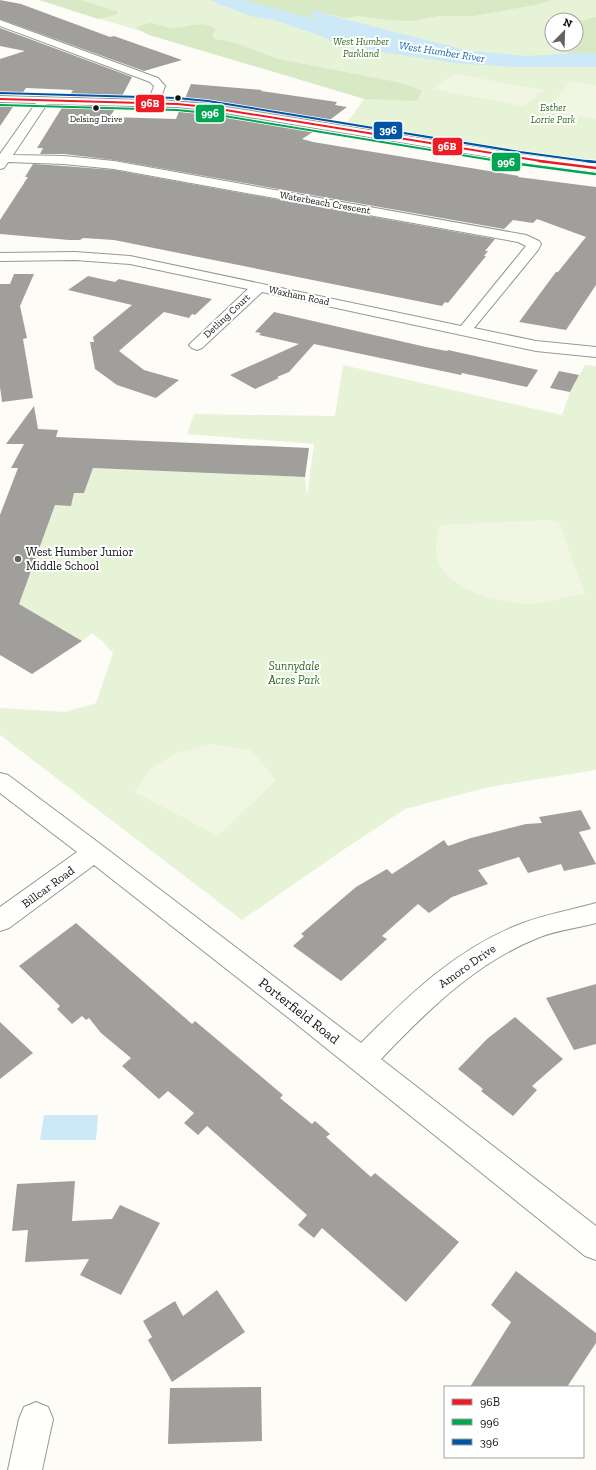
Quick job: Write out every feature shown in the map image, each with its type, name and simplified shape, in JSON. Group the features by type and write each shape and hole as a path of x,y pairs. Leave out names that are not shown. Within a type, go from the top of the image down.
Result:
{"street":[{"path":"0,23 154,80 160,86 154,103"},
{"path":"0,99 192,105 231,110 542,161 596,168"},
{"path":"2,160 44,100"},
{"name":"Waterbeach Crescent","path":"2,160 64,160 114,165 502,236 521,238 534,244 531,250 465,330"},
{"name":"Waxham Road","path":"0,257 75,256 130,260 536,346 596,352"},
{"name":"Detling Court","path":"197,345 258,288"},
{"name":"Porterfield Road","path":"0,781 95,852 596,1245"},
{"name":"Billcar Road","path":"0,921 95,852"},
{"name":"Amoro Drive","path":"362,1060 446,978 488,949 532,929 596,914"},
{"path":"25,1470 36,1419"}],"green space":[{"name":"West Humber Parkland","path":"38,0 596,0 596,162 542,156 347,123 364,99"},
{"path":"40,0 80,0 117,11 118,14 98,19"},
{"path":"242,0 552,0 535,5 474,16 439,16 411,21 358,16 345,18 313,11 320,20 327,24 283,18 251,6"},
{"path":"596,17 596,54 569,54 566,52 584,52 584,20"},
{"path":"151,23 173,28 196,24 211,26 216,29 212,35 215,39 236,43 278,59 402,83 422,91 417,101 365,99 149,35 136,28 140,25"},
{"path":"455,74 544,90 523,106 432,89"},
{"path":"571,81 596,85 596,119 545,111"},
{"name":"Sunnydale Acres Park","path":"343,365 562,415 570,392 585,365 596,366 596,770 489,787 405,809 242,920 0,735 0,708 65,712 96,703 113,653 92,633 82,641 19,604 55,505 71,505 74,493 84,493 93,468 305,477 307,496 314,444 187,434 194,414 335,416"},
{"path":"551,520 559,523 585,594 534,604 507,602 475,593 449,576 440,565 436,552 439,525"},
{"path":"209,744 251,750 276,780 218,836 135,792 149,770 174,754"}],"water":[{"path":"210,0 242,0 254,8 290,19 327,24 309,14 313,11 465,50 526,56 580,53 596,54 596,67 515,67 454,63 387,53 332,42 324,37 274,20 250,16"},
{"path":"44,1115 98,1115 96,1140 40,1140"}],"building":[{"path":"0,0 21,4 110,37 114,36 182,60 144,71 0,19"},
{"path":"0,28 132,77 121,98 69,96 73,90 26,88 21,95 0,95 0,59 25,51 0,46"},
{"path":"191,84 262,90 261,91 337,102 335,105 347,107 327,122 207,103 184,101"},
{"path":"0,104 15,104 0,126"},
{"path":"63,106 116,107 110,117 176,119 180,109 207,111 316,130 302,139 313,142 519,176 518,177 596,187 596,285 566,330 519,322 556,272 558,272 586,237 537,219 533,223 513,220 504,229 114,160 64,154 40,154 43,148 37,148"},
{"path":"33,164 114,170 495,239 485,251 488,251 484,256 486,256 448,303 445,302 442,306 114,240 83,238 80,240 69,240 0,234 0,220 28,177 25,177"},
{"path":"14,274 34,274 20,306 27,338 23,339 33,398 2,402 0,387 0,284 10,284"},
{"path":"88,276 115,282 119,279 212,299 195,315 192,314 189,318 164,312 119,351 144,370 179,380 156,398 117,385 95,369 90,342 94,342 93,337 132,305 68,290"},
{"path":"274,312 426,347 448,350 538,370 527,387 462,373 461,375 314,344 289,372 255,389 230,375 299,344 259,335 261,333 255,332"},
{"path":"559,371 579,375 570,392 550,388"},
{"name":"West Humber Junior Middle School","path":"34,406 38,429 58,430 56,437 309,448 305,477 93,468 84,493 74,493 71,506 55,505 19,604 82,641 32,674 0,655 0,515 18,468 11,468 24,444 6,444"},
{"path":"581,810 591,829 579,832 596,864 564,871 561,864 528,873 519,857 478,870 488,884 452,897 429,913 418,904 382,936 387,939 341,981 293,946 304,936 301,934 356,887 387,869 392,874 444,840 448,846 471,838 526,824 542,823 539,817"},
{"path":"76,923 192,1024 195,1021 283,1095 280,1098 312,1124 315,1121 330,1134 326,1137 371,1177 375,1173 459,1242 406,1302 322,1228 314,1238 298,1225 307,1215 207,1126 198,1135 184,1123 194,1113 168,1091 159,1099 122,1066 131,1058 101,1033 89,1018 86,1020 82,1016 72,1024 57,1009 60,1006 19,966"},
{"path":"596,984 596,1044 574,1050 546,998"},
{"path":"515,1017 563,1059 532,1086 537,1090 513,1116 481,1091 483,1089 458,1069 487,1039"},
{"path":"0,1022 33,1053 0,1079"},
{"path":"75,1181 72,1221 112,1219 120,1205 160,1223 121,1295 80,1275 89,1259 25,1262 28,1230 12,1231 17,1184"},
{"path":"516,1271 596,1333 596,1343 568,1386 471,1386 511,1322 491,1305"},
{"path":"217,1290 245,1332 172,1382 148,1340 152,1337 143,1321 175,1301 183,1316"},
{"path":"261,1387 262,1441 168,1444 170,1388"}],"waterway":[{"name":"West Humber River","path":"223,0 357,36"}],"transit line":[{"name":"396","path":"0,93 177,98 208,101 520,152 596,162"},
{"name":"96B","path":"0,99 177,104 207,107 519,158 596,168"},
{"name":"996","path":"0,105 177,110 206,113 518,164 595,174"}],"place":[{"name":"Delsing Drive","path":"96,108"},
{"name":"West Humber Junior Middle School","path":"18,559"}],"park label":[{"name":"Esther Lorrie Park","path":"553,114"}]}
